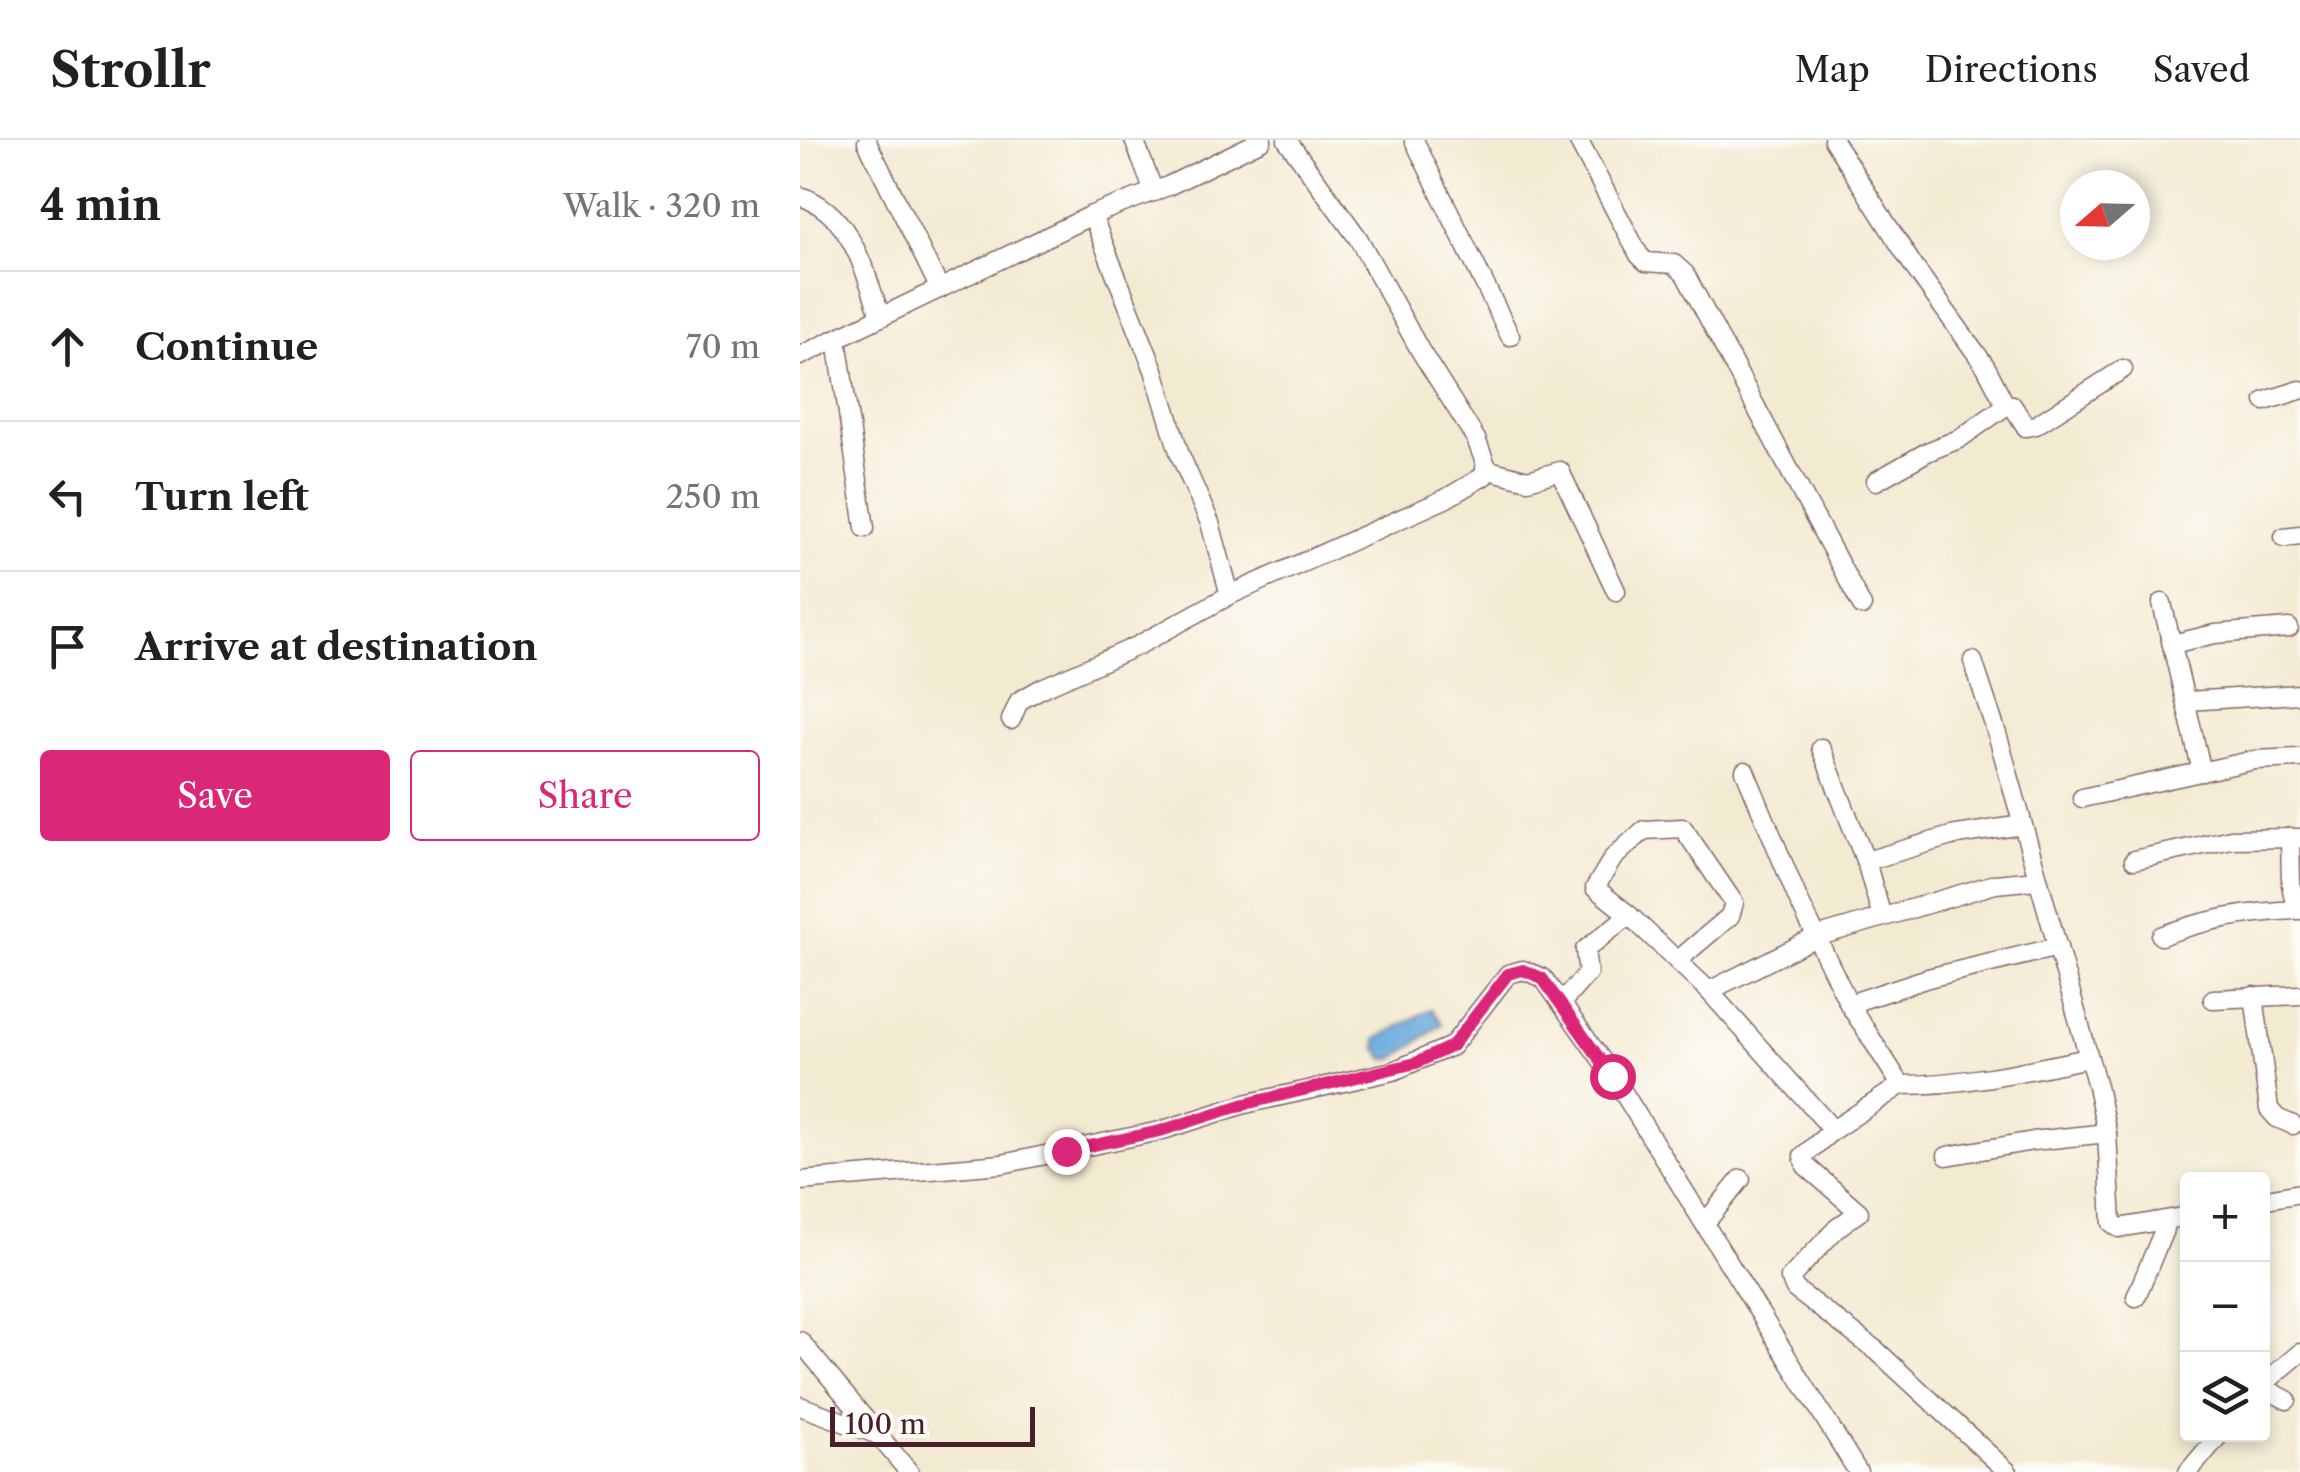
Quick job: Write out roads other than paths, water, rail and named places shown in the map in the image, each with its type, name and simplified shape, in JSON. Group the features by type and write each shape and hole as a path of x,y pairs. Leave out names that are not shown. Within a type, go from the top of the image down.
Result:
{"street":[{"path":"1134,140 1154,192"},
{"path":"800,356 1092,215 1154,192 1262,140"},
{"path":"1012,720 1019,701 1042,688 1137,646 1230,595 1446,499 1484,476 1476,439 1421,352 1358,238 1288,140"},
{"path":"1414,140 1510,336"},
{"path":"1578,140 1639,255 1646,262 1674,264 1685,274 1862,606"},
{"path":"1833,140 1914,266 1986,366 2006,406"},
{"path":"867,142 940,289"},
{"path":"800,196 819,202 851,239 882,317"},
{"path":"1092,215 1154,370 1180,455 1210,523 1230,595"},
{"path":"837,340 865,528"},
{"path":"1876,481 1959,439 2006,406 2012,406 2026,427 2036,425 2123,369"},
{"path":"2265,401 2300,390"},
{"path":"1485,468 1528,480 1560,471 1616,591"},
{"path":"2162,602 2202,772"},
{"path":"2172,644 2215,634 2289,628"},
{"path":"1973,661 2058,947 2107,1132 2112,1223 2119,1228 2180,1217"},
{"path":"2187,701 2300,694"},
{"path":"1821,748 1867,864 1882,917"},
{"path":"2082,798 2255,760 2300,758"},
{"path":"1745,771 1849,1004 1900,1085"},
{"path":"1867,864 1950,836 2022,824"},
{"path":"1677,961 1730,916 1734,903 1682,828 1644,830 1613,858 1595,888 1709,991 1832,1130"},
{"path":"2134,860 2231,839 2295,837 2291,884 2298,910 2210,920 2161,936"},
{"path":"1709,991 1816,937 1995,884 2037,880"},
{"path":"1561,1003 1588,974 1585,950 1629,915"},
{"path":"1849,1004 1928,978 2058,947"},
{"path":"800,1181 1002,1164 1160,1131 1245,1104 1393,1071 1452,1046 1508,974 1523,970 1542,978 1642,1121 1858,1472"},
{"path":"2213,999 2300,995"},
{"path":"2254,996 2269,1108 2277,1118 2292,1125"},
{"path":"2008,1472 1877,1350 1795,1289 1790,1278 1796,1269 1847,1218 1860,1212 1804,1162 1804,1156 1832,1130 1900,1085 1924,1087 1963,1082 2088,1058"},
{"path":"1947,1156 2107,1132"},
{"path":"1705,1224 1741,1179"},
{"path":"2270,1199 2300,1193"},
{"path":"2136,1297 2165,1220"},
{"path":"800,1341 910,1472"},
{"path":"2270,1379 2300,1354"},
{"path":"2270,1390 2287,1400"},
{"path":"800,1406 876,1434"},
{"path":"2188,1472 2213,1442"}],"water":[{"path":"1431,1009 1442,1024 1394,1059 1385,1059 1377,1048 1377,1039"}]}
